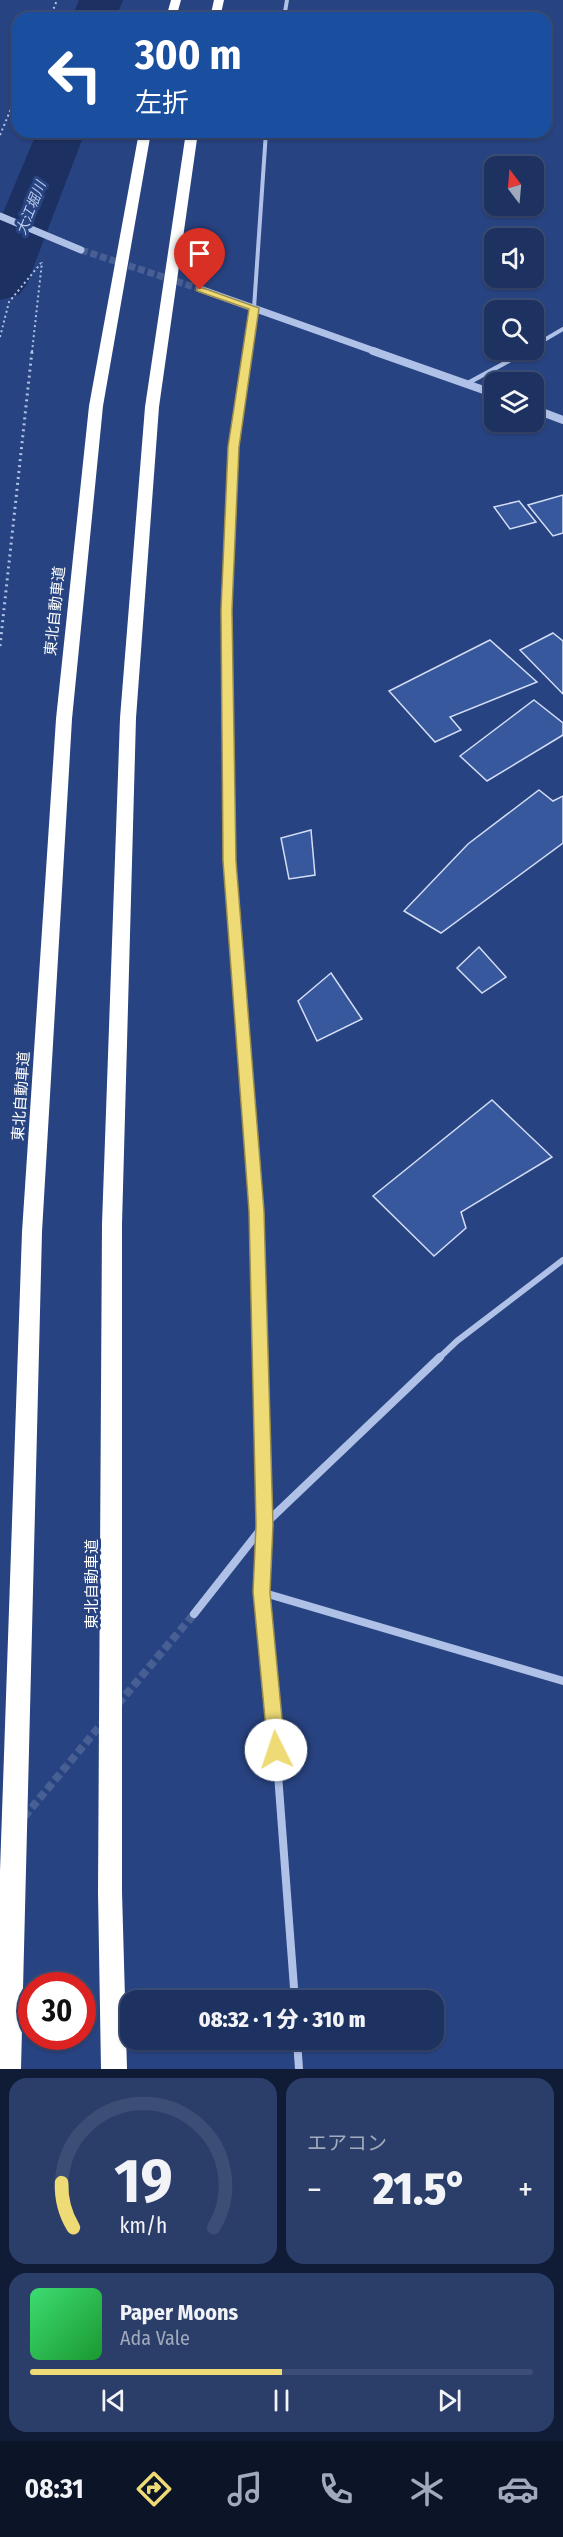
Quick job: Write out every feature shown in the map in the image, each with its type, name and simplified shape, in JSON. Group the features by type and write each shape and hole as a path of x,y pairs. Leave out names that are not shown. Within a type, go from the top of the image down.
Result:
{"highway":[{"name":"東北自動車道","path":"8,2069 11,1897 32,1232 64,719 96,406 144,138"},
{"name":"東北自動車道","path":"114,2069 110,1892 112,1235 128,718 152,407 191,138"}],"street":[{"path":"266,138 254,308 233,447 227,610 230,861 256,1211 264,1525 261,1592 272,1681 294,1990"},
{"path":"0,216 81,250"},
{"path":"200,290 484,390"},
{"path":"544,340 563,329"},
{"path":"468,383 510,360"},
{"path":"544,412 563,420"},
{"path":"194,1614 264,1525 457,1341 563,1260"},
{"path":"261,1592 563,1681"},
{"path":"298,2050 299,2069"}],"path":[{"path":"0,135 12,106"},
{"path":"0,337 9,302 42,262 54,239"},
{"path":"0,646 42,262"}],"building":[{"path":"563,495 563,533 553,536 528,505"},
{"path":"519,501 536,522 510,529 494,507"},
{"path":"553,633 563,641 563,694 520,650"},
{"path":"490,640 537,682 450,717 461,730 435,742 389,691"},
{"path":"534,700 563,723 563,735 487,781 460,756"},
{"path":"539,790 553,801 563,796 563,843 441,933 404,911 468,844"},
{"path":"311,830 315,875 289,879 281,838"},
{"path":"479,947 506,977 482,993 457,968"},
{"path":"331,973 362,1019 317,1041 298,1001"},
{"path":"492,1100 552,1157 461,1212 466,1228 434,1256 373,1196"}],"waterway":[{"name":"大江堀川","path":"96,12 101,0"},
{"name":"大江堀川","path":"0,284 59,138"}],"tunnel":[{"path":"81,250 200,289"},
{"path":"118,1704 194,1614"},
{"path":"24,1817 104,1721"}],"route":[{"path":"200,290 254,308 233,447 227,610 230,861 256,1211 264,1525 261,1592 272,1681 276,1750"}]}
